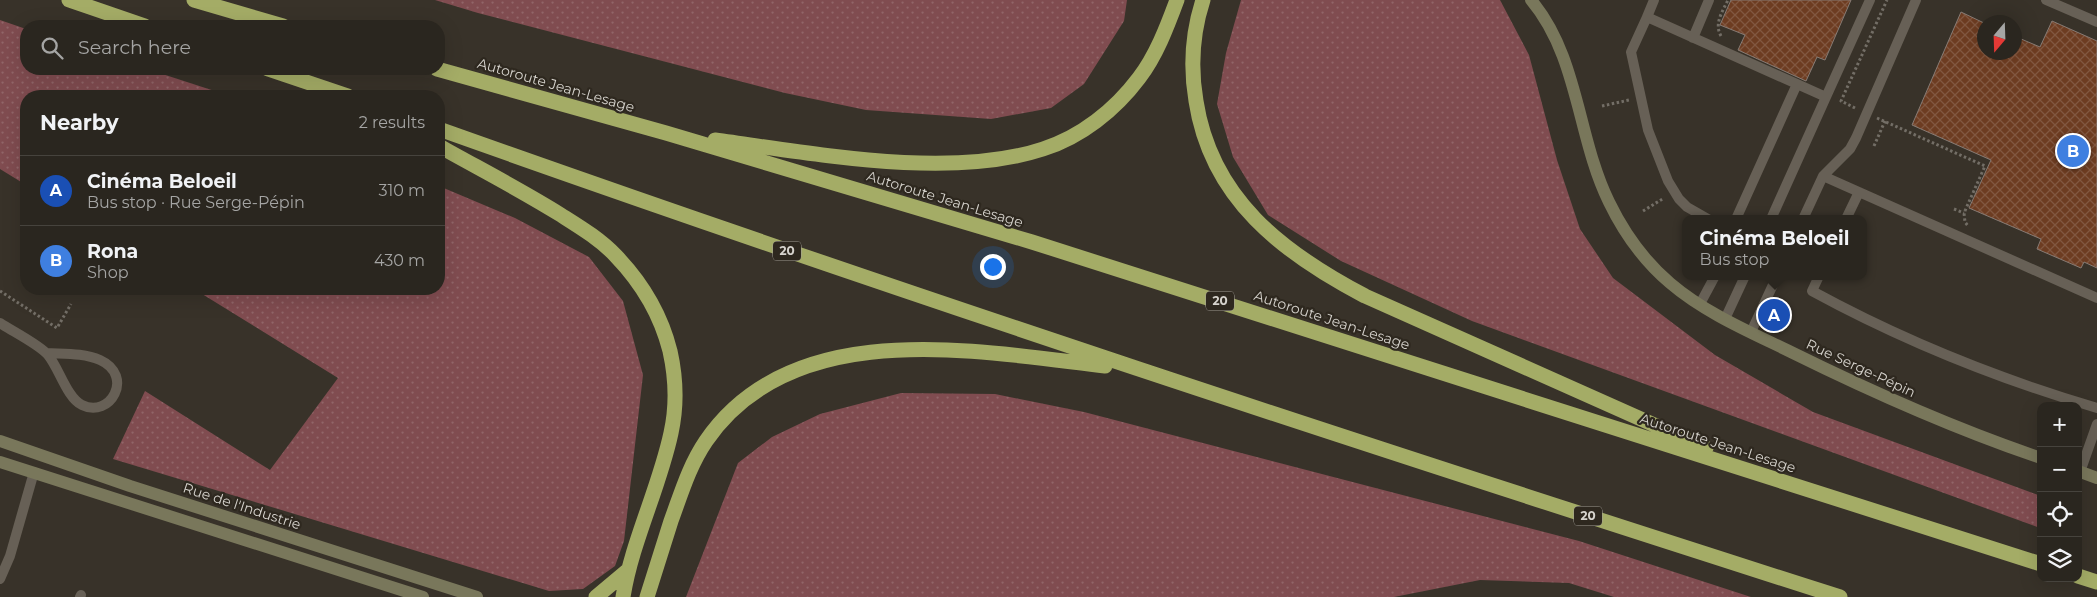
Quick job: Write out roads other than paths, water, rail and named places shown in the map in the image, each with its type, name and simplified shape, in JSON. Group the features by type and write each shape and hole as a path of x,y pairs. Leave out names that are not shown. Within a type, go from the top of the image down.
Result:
{"highway":[{"path":"69,0 127,20"},
{"path":"194,0 262,20"},
{"path":"666,133 882,160 965,162 1006,158 1031,153 1055,145 1077,134 1125,96 1148,66 1177,0"},
{"path":"1203,0 1196,23 1192,56 1196,98 1205,139 1216,165 1235,195 1261,226 1286,248 1334,280 1384,305 1509,359 1771,478"},
{"name":"Autoroute Jean-Lesage","path":"445,71 666,133 1032,242 2037,563"},
{"path":"285,75 329,90"},
{"name":"20","path":"445,131 859,277 1136,370 1840,597"},
{"path":"445,149 552,209 603,244 616,255 636,280 660,321 674,370 674,419 662,467 627,571 623,597"},
{"path":"647,597 684,484 705,442 714,429 741,403 762,388 788,374 838,357 911,350 988,353 1136,370"},
{"path":"596,597 627,571"},
{"path":"2082,577 2097,582"}],"street":[{"name":"Rue Serge-Pépin","path":"1530,0 1543,16 1560,49 1590,156 1602,187 1618,219 1637,248 1654,268 1681,292 1725,319 1751,332 1907,406 1981,437 2037,457"},
{"name":"Rue de l'Industrie","path":"0,441 139,489 477,597"},
{"path":"0,462 423,597"},
{"path":"2082,473 2097,478"}],"lane":[{"path":"1654,0 1631,52 1648,130 1668,181 1679,200 1701,215"},
{"path":"1692,38 1709,0"},
{"path":"1773,215 1870,0"},
{"path":"1805,215 1823,176 1850,149 1856,138 1916,0"},
{"path":"2046,0 2097,22"},
{"path":"1647,17 1826,98"},
{"path":"1738,215 1797,84"},
{"path":"1823,176 2097,298"},
{"path":"1848,215 1859,192"},
{"path":"1700,304 1713,280"},
{"path":"1725,319 1743,280"},
{"path":"1751,332 1775,280"},
{"path":"1817,280 1812,291 1855,314 1921,344 2017,382 2097,408"},
{"path":"0,323 48,353 85,356 107,364 118,379 115,394 107,403 101,406 94,408 83,406 73,396 48,353"},
{"path":"2082,464 2097,424"},
{"path":"0,579 10,556 34,472"}],"place":[{"name":"Rona","path":"2073,151"},
{"name":"Cinéma Beloeil","path":"1774,315"}]}
